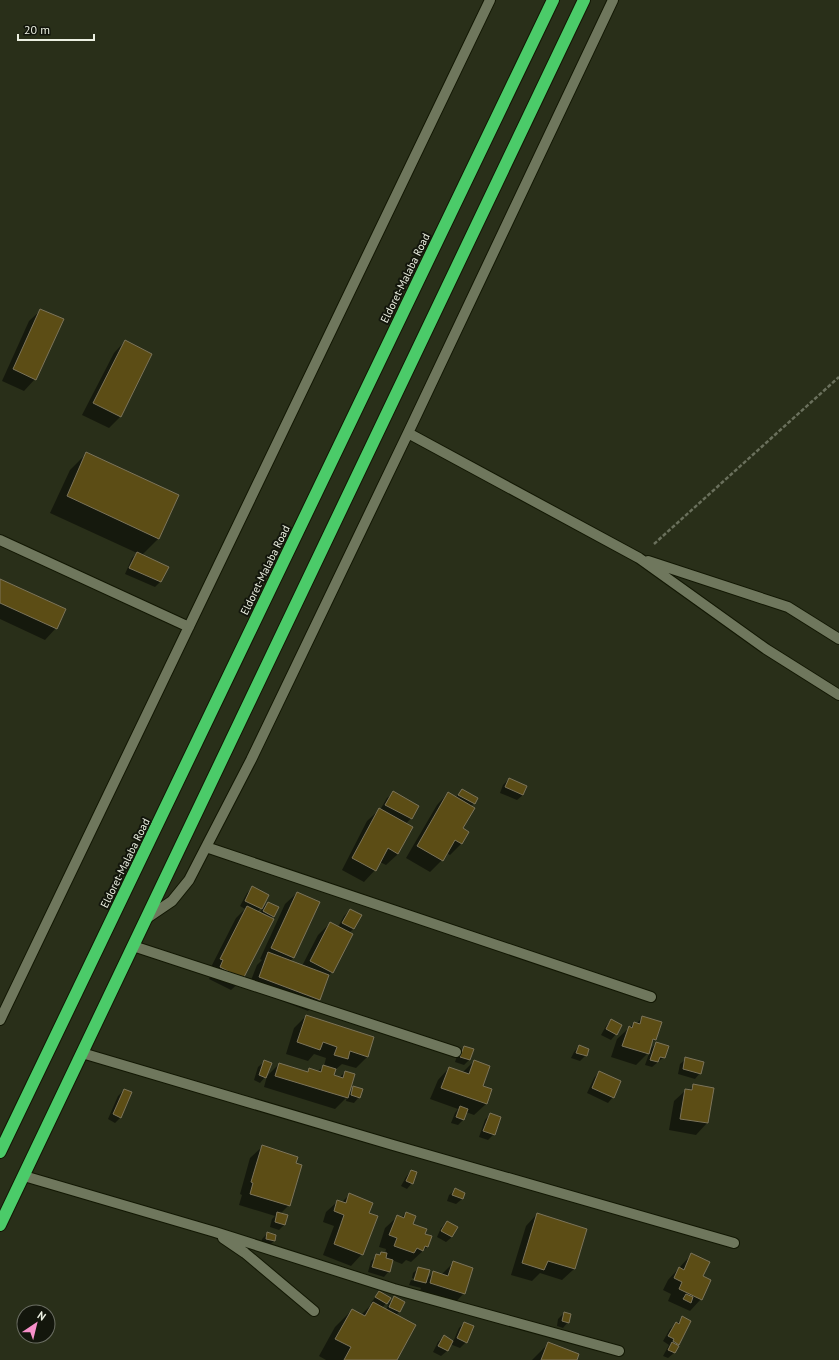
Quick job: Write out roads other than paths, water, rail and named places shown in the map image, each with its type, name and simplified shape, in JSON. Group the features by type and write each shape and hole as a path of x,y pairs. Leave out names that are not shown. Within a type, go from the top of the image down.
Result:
{"highway":[{"name":"Eldoret-Malaba Road","path":"0,1152 553,0"},
{"path":"0,1225 584,0"}],"street":[{"path":"0,1020 490,0"},
{"path":"147,918 172,901 189,880 206,847 254,752 408,433 614,0"},
{"path":"408,433 639,558 766,649 839,695"},
{"path":"0,540 189,627"},
{"path":"639,558 788,607 839,639"},
{"path":"206,847 651,997"},
{"path":"133,946 456,1052"},
{"path":"82,1053 734,1243"},
{"path":"24,1176 215,1232 394,1289 618,1351"},
{"path":"215,1232 245,1253 314,1311"}]}
